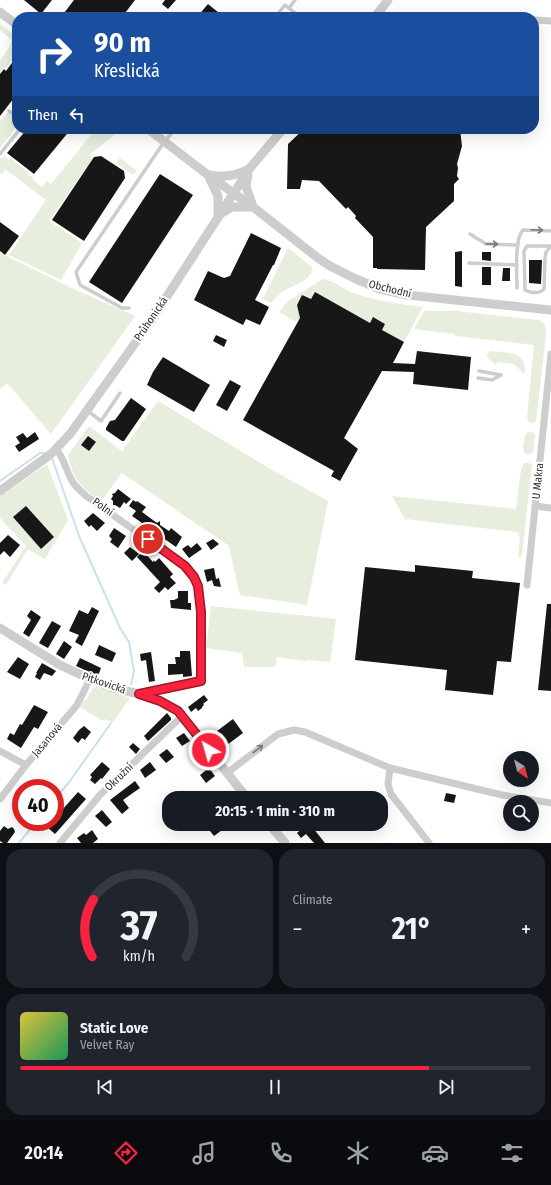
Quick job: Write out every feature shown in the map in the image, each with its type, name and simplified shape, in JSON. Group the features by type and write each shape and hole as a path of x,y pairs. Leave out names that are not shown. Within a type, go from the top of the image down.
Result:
{"street":[{"path":"379,12 388,0"},
{"path":"0,12 12,21"},
{"path":"539,20 551,21"},
{"name":"Obchodní","path":"154,134 330,266 356,280 380,289 406,294 551,310"},
{"name":"Průhonická","path":"0,491 56,449 88,411 151,320 250,168 279,134"},
{"path":"218,216 218,196 208,175 230,176 250,168"},
{"path":"218,216 232,207 253,207 246,186 250,168"},
{"name":"U Makra","path":"527,585 551,354"},
{"name":"Polní","path":"56,449 63,458 71,479 76,487 86,496 185,566 194,577 200,599 201,681 139,694"},
{"path":"535,506 551,508"},
{"name":"Pitkovická","path":"0,628 60,665 90,679 113,688 160,701 178,711 241,791"},
{"name":"Jasanová","path":"0,799 26,765 77,705 90,679"},
{"name":"Okružní","path":"60,843 100,796 182,716"},
{"path":"227,774 270,740 286,731 294,730 305,732 390,768 502,795 551,803"},
{"path":"0,751 26,765"},
{"path":"390,768 388,784 391,794 429,843"},
{"path":"275,831 285,843"}],"lane":[{"path":"289,8 295,0"},
{"path":"279,12 285,5 294,12"},
{"path":"0,154 16,134"},
{"path":"129,308 122,308 80,285 76,272 171,134"},
{"path":"517,288 518,245 520,235 523,230 551,231"},
{"path":"470,234 486,244 518,245"},
{"path":"527,246 551,246 546,252 544,289 540,292 529,292 525,290 525,248 527,246"},
{"path":"469,263 517,265"},
{"path":"478,378 492,380 501,375 479,372"},
{"path":"88,411 101,421 120,394"}],"green space":[{"path":"0,24 12,33 12,40 0,30"},
{"path":"12,40 12,60 0,73 0,60 8,49"},
{"path":"8,112 12,116 12,133 0,148 0,121"},
{"path":"92,134 116,134 90,154 92,160 49,221 82,243 61,280 9,255 46,200 5,169 3,173 0,173 0,159 4,156 9,160 11,158 29,173 28,174 34,179 33,180 42,187 47,181 51,184"},
{"path":"120,158 136,170 136,173 132,174 116,163"},
{"path":"288,248 312,267 311,272 309,276 301,282 282,292 271,303 263,299"},
{"path":"0,253 74,289 135,316 51,434 7,383 0,389"},
{"path":"323,279 364,296 389,302 423,307 404,342 382,330 385,324 374,317 370,323 315,292 311,299 302,295 297,305 299,313 302,315 299,321 296,319 296,322 279,312 288,301"},
{"path":"424,311 457,311 538,320 544,323 546,335 536,422 530,423 527,416 534,345 455,336 455,334 414,329"},
{"path":"490,351 509,353 519,356 523,360 525,373 523,373 514,364 499,362 495,365 486,355"},
{"path":"158,401 272,470 328,501 307,605 240,595 229,546 122,473 101,501 88,492 75,477 68,455 89,426 123,452 124,448"},
{"path":"530,431 535,434 533,453 528,455 524,452 523,447 525,435"},
{"path":"524,463 532,464 522,556 518,557 520,538 517,532 405,519 392,496 516,509 521,469"},
{"path":"47,464 68,520 45,559 28,549 6,585 2,583 26,546 0,518 0,497"},
{"path":"211,606 336,619 330,662 305,661 277,657 275,667 244,667 242,653 206,648"},
{"path":"96,687 130,698 113,722 104,719 103,721 80,707 85,699 87,699 92,689"}],"building":[{"path":"24,0 52,0 43,12 39,12"},
{"path":"74,0 135,0 126,12 65,12"},
{"path":"165,0 176,0 168,9 162,4"},
{"path":"208,4 218,12 201,12"},
{"path":"12,63 12,100 0,116 0,74 4,69 6,71"},
{"path":"23,134 67,134 34,174 7,153"},
{"path":"299,134 461,134 462,146 457,164 457,176 459,179 454,184 454,201 426,227 425,270 373,268 373,237 355,218 356,216 348,207 346,209 319,181 302,180 300,189 287,189 288,144"},
{"path":"101,156 124,171 125,178 84,241 52,220 94,157"},
{"path":"160,174 193,195 122,303 89,282"},
{"path":"0,222 19,236 5,255 0,251"},
{"path":"251,233 281,248 274,265 255,300 269,307 260,325 246,319 243,325 194,300 208,271 224,278 230,276"},
{"path":"462,251 462,287 455,286 455,252"},
{"path":"482,252 491,252 491,261 482,260"},
{"path":"529,260 542,260 541,284 529,283"},
{"path":"482,267 491,267 491,285 482,285"},
{"path":"503,268 510,268 510,281 502,281"},
{"path":"315,292 370,323 373,317 385,324 382,330 404,342 393,363 415,364 417,351 471,357 468,390 413,384 414,372 382,371 344,438 358,449 340,481 331,476 334,471 243,420 300,318 297,305 302,295 311,299"},
{"path":"216,335 227,340 224,347 213,341"},
{"path":"163,357 210,385 194,412 147,385 153,372"},
{"path":"230,380 241,386 227,411 216,405"},
{"path":"131,398 146,409 124,441 122,441 106,430 106,428 110,421 115,420"},
{"path":"35,432 39,439 19,452 15,446 20,443 16,437 23,433 27,438"},
{"path":"88,436 96,442 89,451 81,445"},
{"path":"118,489 131,499 126,504 124,502 120,508 113,505 113,501 111,499 113,496 112,494"},
{"path":"133,500 146,507 142,512 157,523 160,521 160,525 169,531 171,528 182,537 176,547 132,516 136,511 129,506"},
{"path":"26,506 54,537 41,549 13,517"},
{"path":"93,513 105,523 97,531 91,525 89,527 84,521"},
{"path":"114,528 126,536 118,548 110,542 112,539 109,536"},
{"path":"8,535 20,545 10,557 4,551 0,555 0,543"},
{"path":"213,539 219,544 211,550 206,543"},
{"path":"197,543 202,549 189,558 182,549 188,545 191,548"},
{"path":"130,547 139,554 132,561 124,553"},
{"path":"143,551 153,562 159,558 173,574 170,577 176,583 168,590 165,587 159,593 154,588 160,582 137,557"},
{"path":"415,565 473,571 472,578 520,583 511,662 497,661 493,695 445,690 447,670 355,660 365,567 415,572"},
{"path":"214,568 216,579 219,578 221,587 214,586 212,580 207,582 204,570"},
{"path":"178,591 188,591 188,603 191,603 191,610 171,608 170,600 178,598"},
{"path":"547,604 551,604 551,691 538,690"},
{"path":"92,607 99,611 82,646 75,642 79,635 69,631 79,610 88,614"},
{"path":"31,610 41,617 29,637 23,633 31,620 27,616"},
{"path":"52,621 61,626 48,648 39,643"},
{"path":"64,641 72,647 64,659 56,654"},
{"path":"99,645 116,653 112,662 95,655"},
{"path":"180,651 190,651 192,676 183,677 183,674 168,675 168,664 176,664 175,657 180,657"},
{"path":"151,652 155,681 149,682 146,660 141,661 140,654"},
{"path":"18,657 29,664 20,679 7,672"},
{"path":"80,658 101,668 98,676 76,666"},
{"path":"42,663 56,671 52,676 44,673 40,680 35,677"},
{"path":"204,695 208,700 203,704 204,705 202,708 198,711 196,708 191,712 188,707"},
{"path":"34,705 48,712 38,729 34,727 21,748 7,739 10,733 14,735 20,724 22,725"},
{"path":"167,713 171,720 148,741 144,736"},
{"path":"233,719 243,733 227,745 217,731"},
{"path":"84,726 91,732 85,740 82,738 78,743 73,738"},
{"path":"184,733 190,741 182,746 176,738"},
{"path":"133,743 140,749 136,754 129,747"},
{"path":"167,749 174,757 166,763 159,755"},
{"path":"102,762 110,769 102,779 101,778 95,784 90,780 92,777 90,775"},
{"path":"150,762 156,770 145,778 140,770"},
{"path":"209,768 215,776 206,783 200,775"},
{"path":"135,781 140,788 123,800 129,808 122,814 110,800"},
{"path":"78,792 86,799 64,824 64,808"},
{"path":"446,793 456,795 454,803 444,801"},
{"path":"102,810 112,822 106,827 95,816"},
{"path":"4,826 8,829 12,827 12,831 15,832 7,843 3,843 0,841 0,831"},
{"path":"92,830 98,839 93,843 81,843 77,838 84,833 86,835"},
{"path":"210,831 221,831 214,836"},
{"path":"300,831 315,831 325,843 314,843 306,834 301,838 297,833"}],"waterway":[{"path":"0,481 40,453 46,453"},
{"path":"52,458 79,536 120,628 129,642 134,671 131,684"},
{"path":"64,788 111,723"},
{"path":"19,843 29,831"}],"route":[{"path":"148,539 185,566 194,577 198,586 201,612 201,681 139,694 160,701 178,711 209,750"}]}
